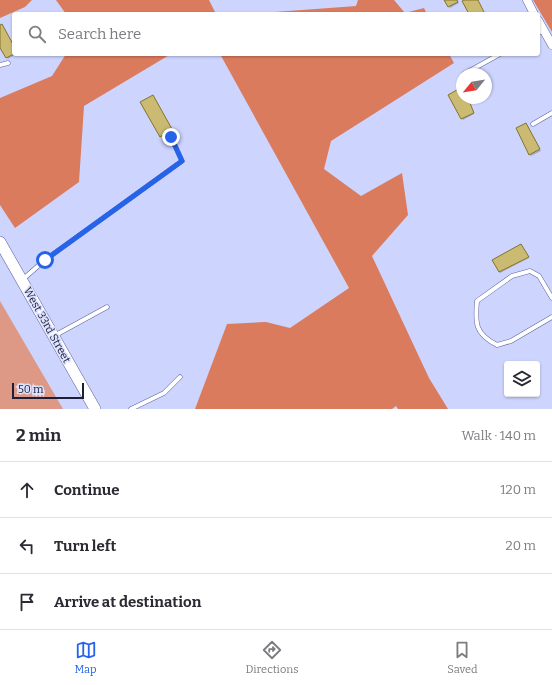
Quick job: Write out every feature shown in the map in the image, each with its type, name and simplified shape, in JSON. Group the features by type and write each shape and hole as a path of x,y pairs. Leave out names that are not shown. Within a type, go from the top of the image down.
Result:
{"street":[{"path":"527,0 533,12"},
{"path":"541,32 552,45"},
{"name":"West 33rd Street","path":"0,242 95,409"}],"lane":[{"path":"475,68 496,56"},
{"path":"0,65 8,63"},
{"path":"533,124 552,114"},
{"path":"22,280 45,260 182,161 171,137"},
{"path":"552,298 539,276 530,271 512,276 477,301 475,320 479,330 486,340 497,345 511,342 552,318"},
{"path":"53,336 107,306"},
{"path":"131,409 164,393 180,377"}],"shaded area":[{"path":"0,0 32,0 25,7 0,18"},
{"path":"56,0 209,0 215,12 65,12"},
{"path":"358,0 394,0 404,12 275,12 356,6"},
{"path":"533,0 552,0 552,32"},
{"path":"424,8 426,12 409,12"},
{"path":"65,56 168,56 84,106 79,182 15,228 0,205 0,98 52,76"},
{"path":"221,56 450,56 454,63 331,141 324,169 361,196 402,173 408,215 372,256 429,378 448,409 398,409 396,406 392,409 195,409 227,324 266,322 290,328 349,288"},
{"path":"0,301 63,409 0,409"}],"building":[{"path":"444,0 457,0 458,2 448,7"},
{"path":"478,0 484,12 468,12 462,1"},
{"path":"2,24 12,42 12,55 6,58 0,48 0,25"},
{"path":"456,90 456,104 470,104 474,113 461,119 448,95"},
{"path":"153,95 172,129 160,137 140,102"},
{"path":"526,123 540,149 529,155 516,128"},
{"path":"521,244 529,257 499,272 492,260"}],"route":[{"path":"45,260 182,161 171,137"}]}
